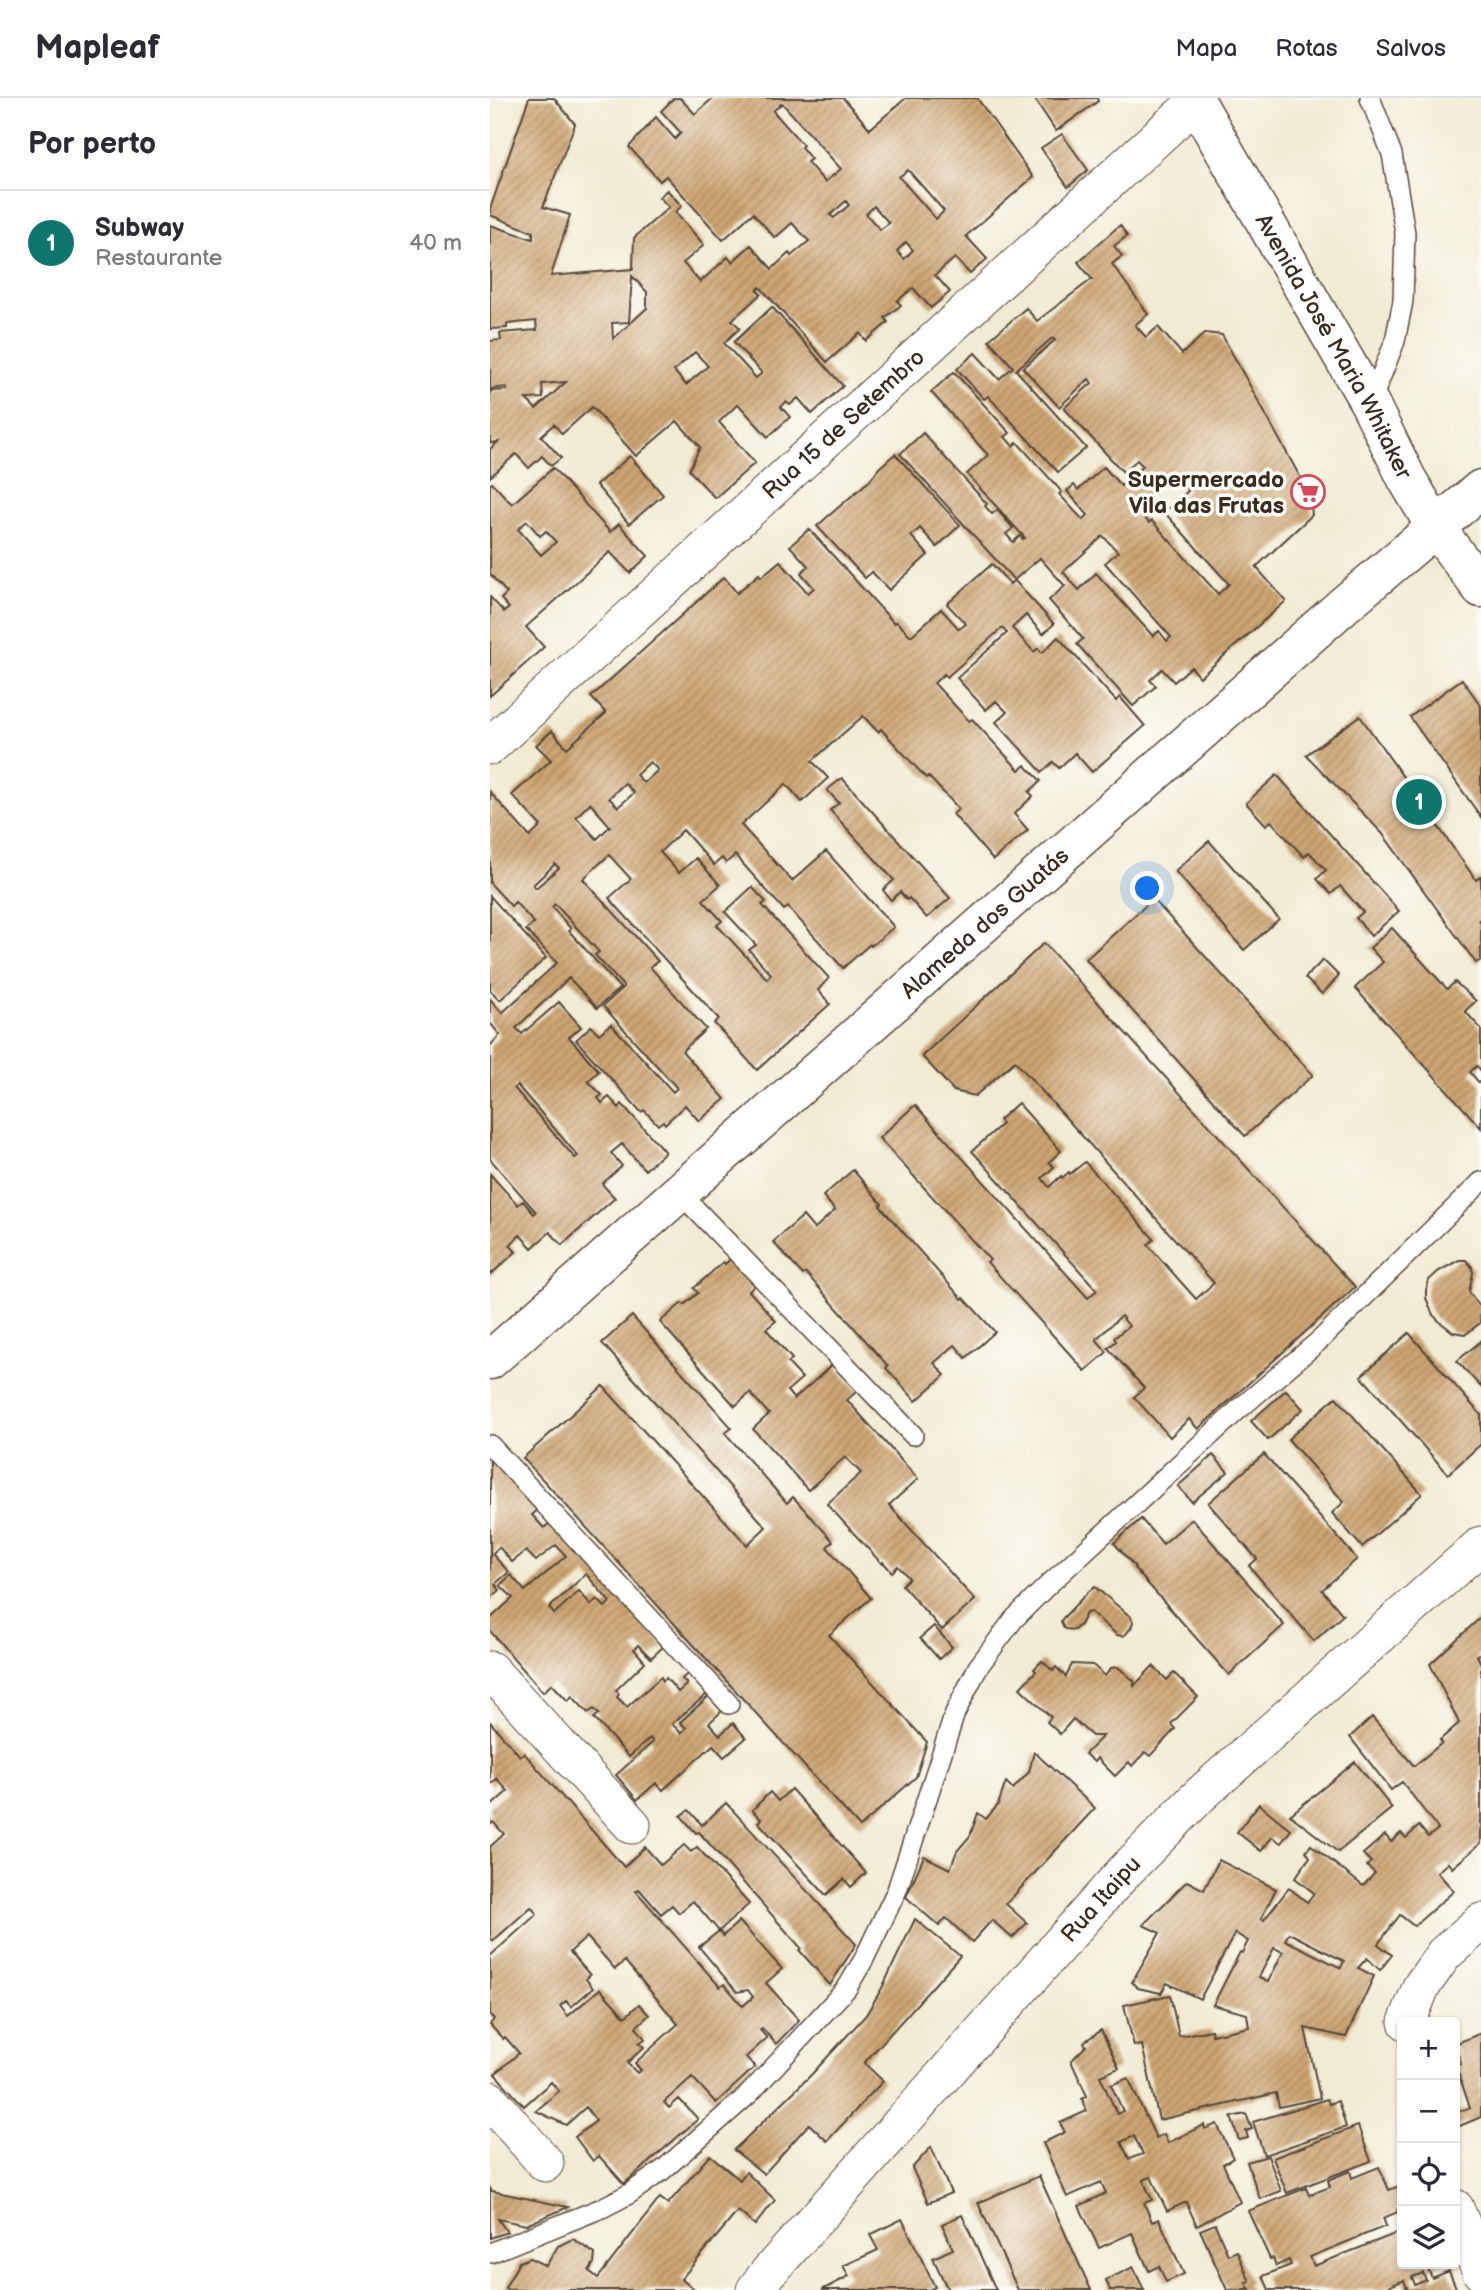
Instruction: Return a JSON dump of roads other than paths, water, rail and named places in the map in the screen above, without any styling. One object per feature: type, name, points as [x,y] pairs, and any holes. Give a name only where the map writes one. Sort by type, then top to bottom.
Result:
[{"type":"street","name":"Avenida José Maria Whitaker","points":[[1197,99],[1370,404],[1407,479],[1436,528],[1481,588]]},
{"type":"street","name":"Rua 15 de Setembro","points":[[490,746],[1197,99]]},
{"type":"street","name":"Alameda dos Guatás","points":[[490,1360],[1344,605],[1481,489]]},
{"type":"street","name":"Rua Itaipu","points":[[766,2284],[1124,1872],[1200,1795],[1481,1545]]},
{"type":"street","points":[[490,1670],[632,1825]]},
{"type":"street","points":[[1410,2017],[1421,1987],[1444,1954],[1481,1922]]},
{"type":"street","points":[[490,2101],[545,2163]]},
{"type":"street","points":[[1460,2220],[1481,2272]]},
{"type":"lane","points":[[1370,98],[1392,154],[1405,233],[1403,301],[1395,341],[1370,404]]},
{"type":"lane","points":[[490,2253],[602,2208],[629,2194],[663,2170],[749,2094],[847,1988],[864,1959],[897,1890],[955,1713],[978,1667],[1014,1619],[1046,1586],[1238,1410],[1320,1340],[1481,1182]]},
{"type":"lane","points":[[679,1192],[913,1435]]},
{"type":"lane","points":[[490,1445],[729,1704]]},
{"type":"place","name":"Supermercado Vila das Frutas","points":[[1308,492]]},
{"type":"place","name":"Subway","points":[[1419,802]]}]
